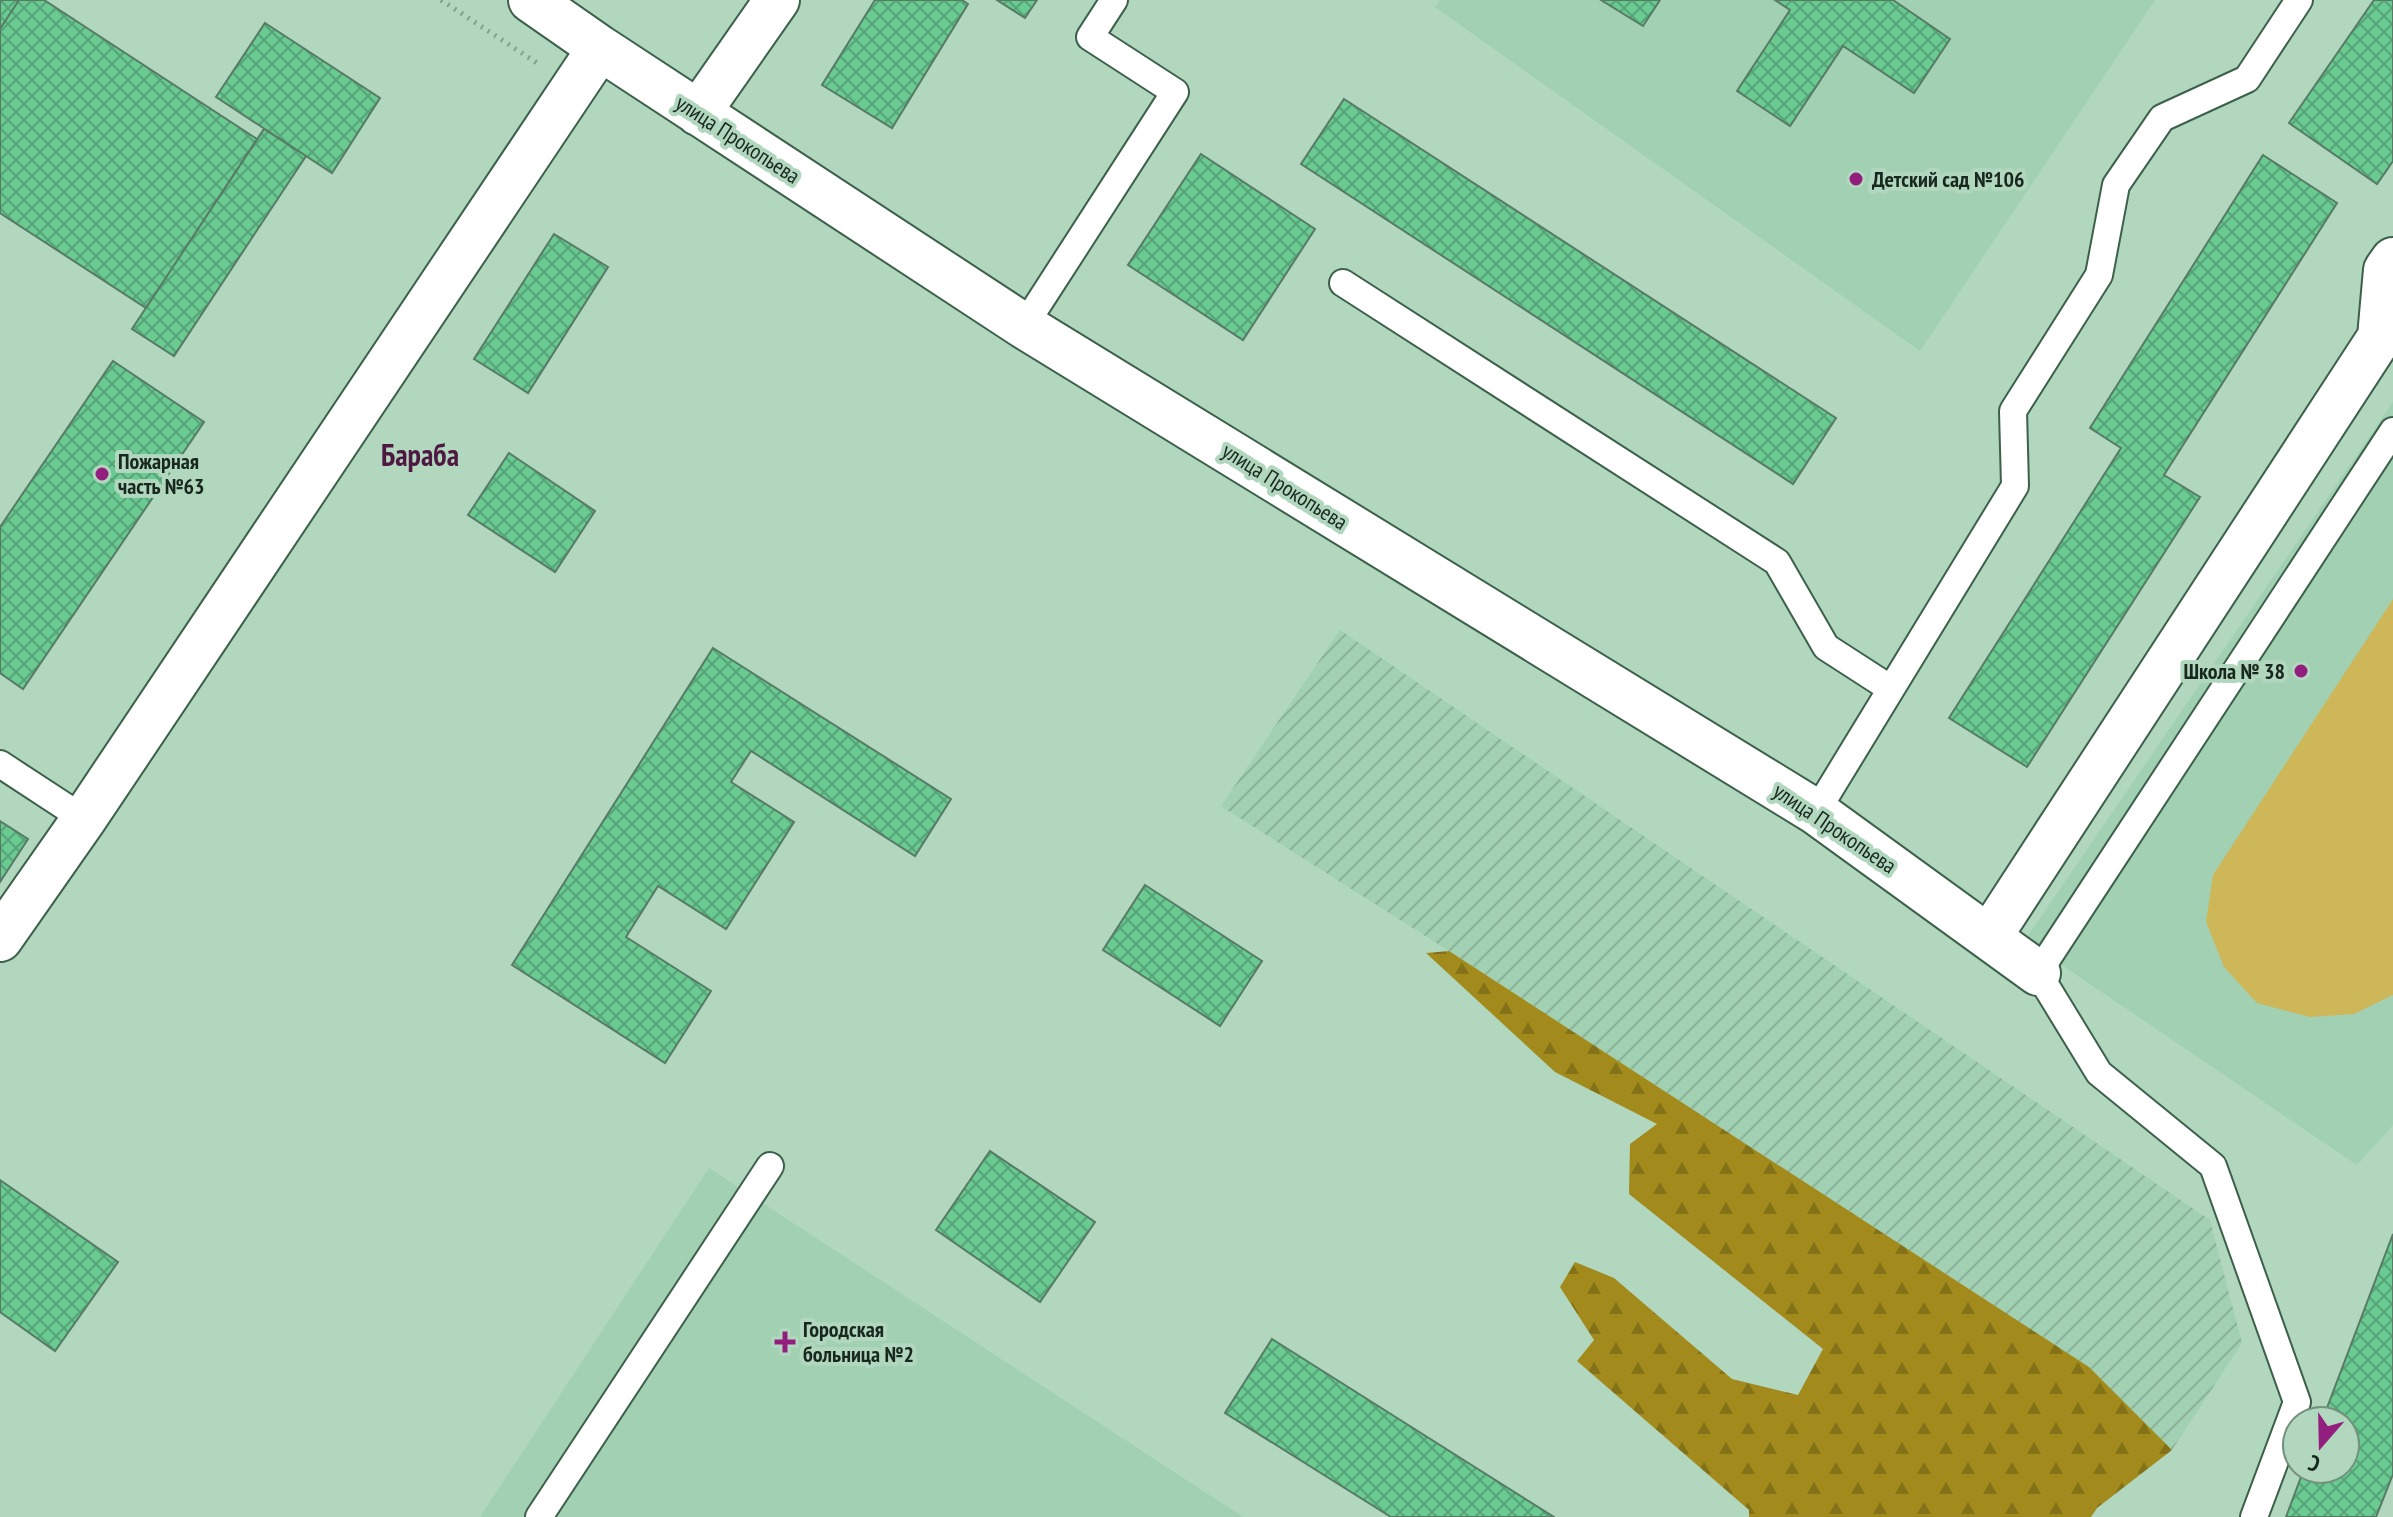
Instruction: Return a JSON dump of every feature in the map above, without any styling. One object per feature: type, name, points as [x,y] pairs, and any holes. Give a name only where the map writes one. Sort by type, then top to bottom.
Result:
[{"type":"street","name":"улица Прокопьева","points":[[531,0],[1024,326],[1816,812],[2038,973]]},
{"type":"street","points":[[698,113],[777,0]]},
{"type":"street","points":[[0,939],[84,819],[600,48]]},
{"type":"street","points":[[1989,937],[2380,337],[2386,270],[2393,260]]},
{"type":"lane","points":[[1024,326],[1175,92],[1090,37],[1114,0]]},
{"type":"lane","points":[[1816,812],[2015,486],[2013,411],[2099,275],[2116,185],[2162,118],[2247,79],[2299,0]]},
{"type":"lane","points":[[1343,283],[1777,562],[1826,647],[1891,689]]},
{"type":"lane","points":[[2254,1517],[2297,1402],[2213,1166],[2099,1073],[2038,973],[2393,431]]},
{"type":"lane","points":[[0,764],[84,819]]},
{"type":"lane","points":[[539,1517],[770,1166]]},
{"type":"path","points":[[441,0],[537,63]]},
{"type":"shaded area","name":"Детский сад №106","points":[[1440,0],[2155,0],[1920,351],[1435,7]]},
{"type":"shaded area","name":"Школа № 38","points":[[2393,402],[2393,1125],[2357,1165],[2025,940]]},
{"type":"shaded area","points":[[2393,599],[2393,995],[2354,1014],[2310,1017],[2257,1003],[2224,967],[2206,922],[2213,875]]},
{"type":"shaded area","points":[[1340,630],[2210,1220],[2242,1343],[2172,1450],[2089,1367],[1221,806]]},
{"type":"shaded area","name":"Городская больница №2","points":[[709,1168],[1243,1517],[480,1517]]},
{"type":"green space","points":[[1449,951],[2089,1367],[2172,1450],[2097,1508],[2091,1517],[1749,1517],[1749,1510],[1577,1361],[1594,1340],[1560,1287],[1575,1262],[1614,1278],[1732,1379],[1798,1395],[1823,1349],[1629,1194],[1630,1144],[1657,1124],[1555,1072],[1426,953]]},
{"type":"building","points":[[0,0],[19,0],[0,29]]},
{"type":"building","points":[[19,0],[44,0],[257,139],[146,308],[0,213],[0,29]]},
{"type":"building","points":[[875,0],[962,0],[968,4],[892,128],[822,85]]},
{"type":"building","points":[[997,0],[1037,0],[1025,18]]},
{"type":"building","points":[[1601,0],[1660,0],[1643,26]]},
{"type":"building","points":[[1775,0],[1893,0],[1950,39],[1914,93],[1843,46],[1790,126],[1737,91],[1790,10]]},
{"type":"building","points":[[2374,0],[2393,0],[2393,161],[2377,184],[2289,123]]},
{"type":"building","points":[[265,23],[380,98],[332,173],[216,97]]},
{"type":"building","points":[[1344,99],[1836,418],[1793,484],[1301,164]]},
{"type":"building","points":[[264,129],[306,156],[174,356],[132,329]]},
{"type":"building","points":[[1201,154],[1315,229],[1243,340],[1128,265]]},
{"type":"building","points":[[2263,155],[2337,203],[2164,475],[2200,497],[2027,767],[1949,718],[2121,448],[2090,428]]},
{"type":"building","points":[[554,234],[608,267],[528,393],[474,359]]},
{"type":"building","name":"Пожарная часть №63","points":[[113,361],[204,422],[23,689],[0,673],[0,527]]},
{"type":"building","points":[[509,453],[595,511],[555,572],[468,515]]},
{"type":"building","points":[[713,648],[951,799],[915,856],[751,751],[731,782],[794,822],[726,929],[658,886],[626,937],[711,991],[665,1063],[512,965]]},
{"type":"building","points":[[0,821],[28,839],[0,882]]},
{"type":"building","points":[[1145,885],[1262,961],[1220,1026],[1103,950]]},
{"type":"building","points":[[990,1151],[1095,1222],[1040,1302],[936,1230]]},
{"type":"building","points":[[0,1180],[118,1262],[55,1351],[0,1312]]},
{"type":"building","points":[[2393,1234],[2393,1474],[2376,1517],[2286,1517],[2298,1485],[2361,1485],[2361,1405],[2328,1405]]},
{"type":"building","points":[[1272,1339],[1554,1517],[1391,1517],[1225,1413]]},
{"type":"place","name":"Детский сад №106","points":[[1856,179]]},
{"type":"place","name":"Пожарная часть №63","points":[[102,474]]},
{"type":"place","name":"Школа № 38","points":[[2301,671]]},
{"type":"place","name":"Городская больница №2","points":[[785,1342]]},
{"type":"district","name":"Бараба","points":[[420,454]]}]
